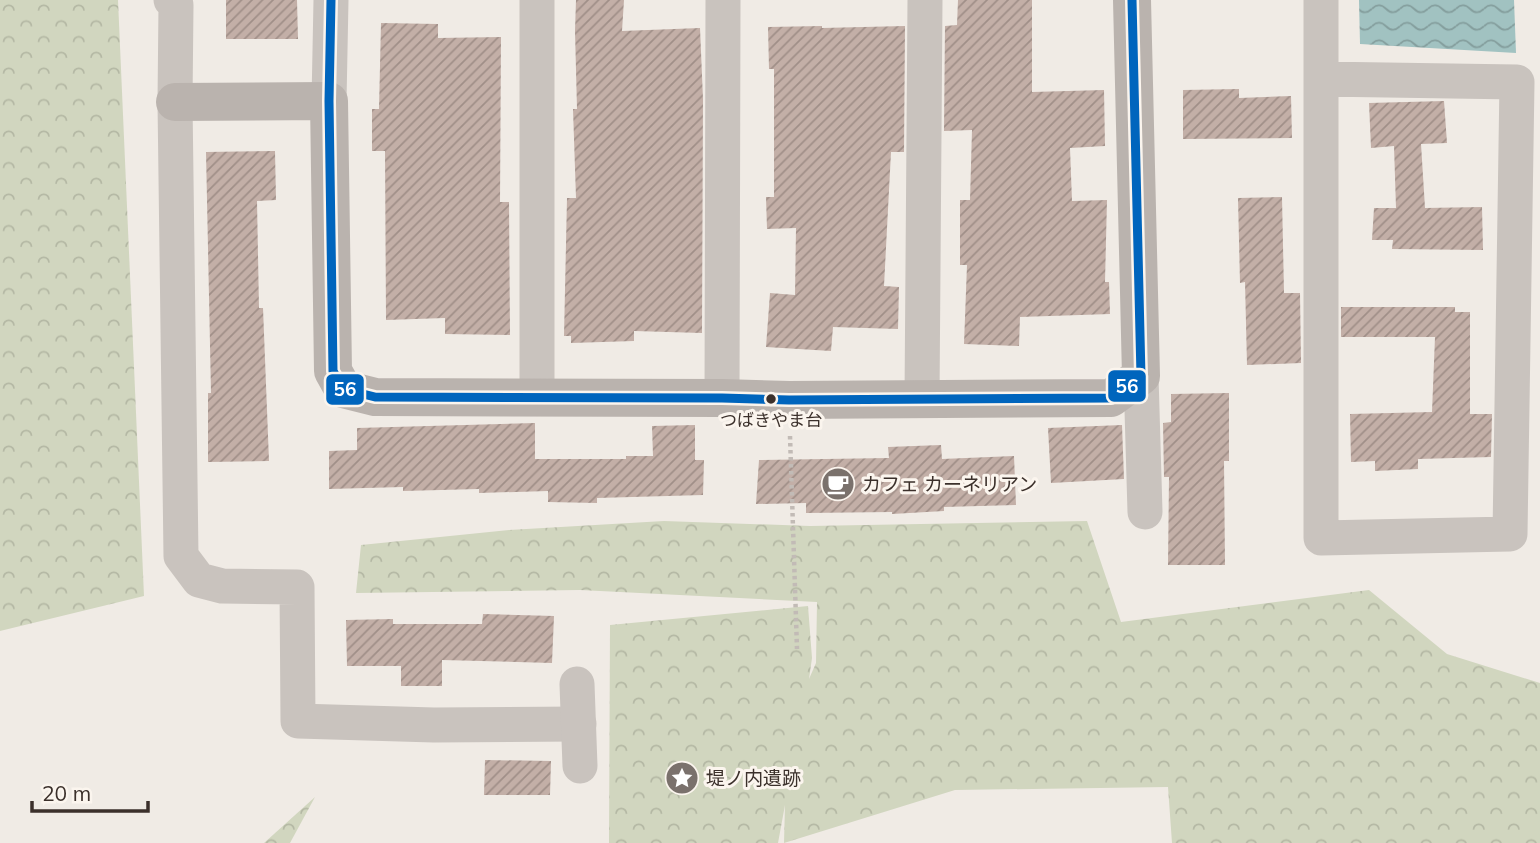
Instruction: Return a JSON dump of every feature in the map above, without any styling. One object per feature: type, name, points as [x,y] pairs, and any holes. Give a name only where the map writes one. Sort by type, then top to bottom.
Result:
[{"type":"street","points":[[170,0],[176,5],[181,555],[199,580],[222,586],[296,587],[298,721],[434,725],[579,724]]},
{"type":"street","points":[[331,0],[329,102],[333,371],[343,389],[375,397],[789,400],[1111,398],[1141,376]]},
{"type":"street","points":[[537,0],[537,397]]},
{"type":"street","points":[[722,398],[723,0]]},
{"type":"street","points":[[922,399],[925,0]]},
{"type":"street","points":[[1132,0],[1145,512]]},
{"type":"street","points":[[1321,0],[1321,79],[1321,538],[1510,534],[1517,82],[1321,79]]},
{"type":"street","points":[[175,102],[329,102]]},
{"type":"street","points":[[577,684],[580,766]]},
{"type":"path","points":[[789,400],[797,649]]},
{"type":"green space","points":[[0,0],[118,0],[144,596],[0,631]]},
{"type":"green space","points":[[664,521],[810,526],[1087,521],[1121,622],[1369,590],[1447,654],[1540,683],[1540,843],[1172,843],[1168,787],[955,790],[784,843],[785,805],[778,843],[609,843],[610,625],[808,606],[812,658],[809,679],[816,663],[817,602],[580,590],[356,593],[361,545],[509,530]]},
{"type":"green space","points":[[315,797],[290,843],[264,843]]},
{"type":"water","points":[[1359,0],[1514,0],[1516,53],[1360,44]]},
{"type":"building","points":[[226,0],[297,0],[298,39],[226,39]]},
{"type":"building","points":[[576,0],[624,0],[622,31],[700,28],[703,99],[702,333],[634,331],[634,341],[571,343],[571,336],[564,336],[567,198],[576,198],[573,109],[577,109]]},
{"type":"building","points":[[958,0],[1032,0],[1032,92],[1104,90],[1105,146],[1070,148],[1072,201],[1107,200],[1105,282],[1109,282],[1110,314],[1020,317],[1019,346],[964,344],[967,265],[960,265],[960,200],[970,200],[972,130],[944,131],[945,26],[957,25]]},
{"type":"building","points":[[381,23],[438,24],[438,38],[501,37],[500,202],[509,202],[510,335],[445,334],[445,318],[386,320],[385,151],[372,151],[372,109],[379,109]]},
{"type":"building","points":[[905,26],[904,152],[891,152],[884,286],[899,287],[898,329],[833,327],[831,351],[766,347],[770,293],[795,295],[796,228],[767,229],[766,197],[774,197],[774,69],[769,69],[768,27]]},
{"type":"building","points":[[1239,89],[1239,98],[1291,96],[1292,138],[1183,139],[1183,90]]},
{"type":"building","points":[[1444,101],[1447,143],[1421,144],[1425,208],[1482,207],[1483,250],[1392,249],[1393,240],[1372,240],[1374,208],[1396,208],[1394,146],[1371,148],[1369,103]]},
{"type":"building","points":[[275,151],[276,200],[257,201],[259,308],[263,308],[269,461],[208,462],[208,393],[211,393],[206,152]]},
{"type":"building","points":[[1282,197],[1284,293],[1300,293],[1301,363],[1247,365],[1245,282],[1240,283],[1238,198]]},
{"type":"building","points":[[1341,307],[1455,307],[1455,312],[1470,312],[1470,414],[1492,414],[1491,457],[1418,459],[1418,469],[1375,471],[1375,461],[1351,462],[1350,414],[1432,412],[1435,337],[1341,337]]},
{"type":"building","points":[[1229,393],[1229,461],[1224,461],[1225,565],[1168,565],[1169,477],[1164,477],[1163,423],[1171,422],[1171,394]]},
{"type":"building","points":[[535,423],[535,459],[626,459],[626,456],[653,456],[652,426],[695,425],[695,460],[704,460],[703,495],[597,498],[597,503],[548,502],[548,491],[403,491],[403,487],[329,489],[329,451],[357,450],[357,428]]},
{"type":"building","points":[[1122,425],[1124,479],[1051,483],[1048,428]]},
{"type":"building","points":[[941,445],[942,459],[1014,456],[1016,505],[944,507],[944,511],[892,514],[806,513],[806,503],[756,504],[759,460],[889,458],[888,447]]},
{"type":"building","points":[[483,614],[554,616],[552,663],[442,660],[442,686],[401,686],[401,666],[347,666],[346,620],[393,619],[393,624],[482,624]]},
{"type":"building","points":[[485,760],[551,761],[550,795],[484,795]]},
{"type":"transit line","name":"56","points":[[331,0],[329,101],[333,371],[343,389],[375,397],[789,400],[1111,398],[1141,376],[1132,0]]},
{"type":"place","name":"つばきやま台","points":[[771,399]]},
{"type":"place","name":"カフェ カーネリアン","points":[[838,484]]},
{"type":"place","name":"堤ノ内遺跡","points":[[682,778]]}]
